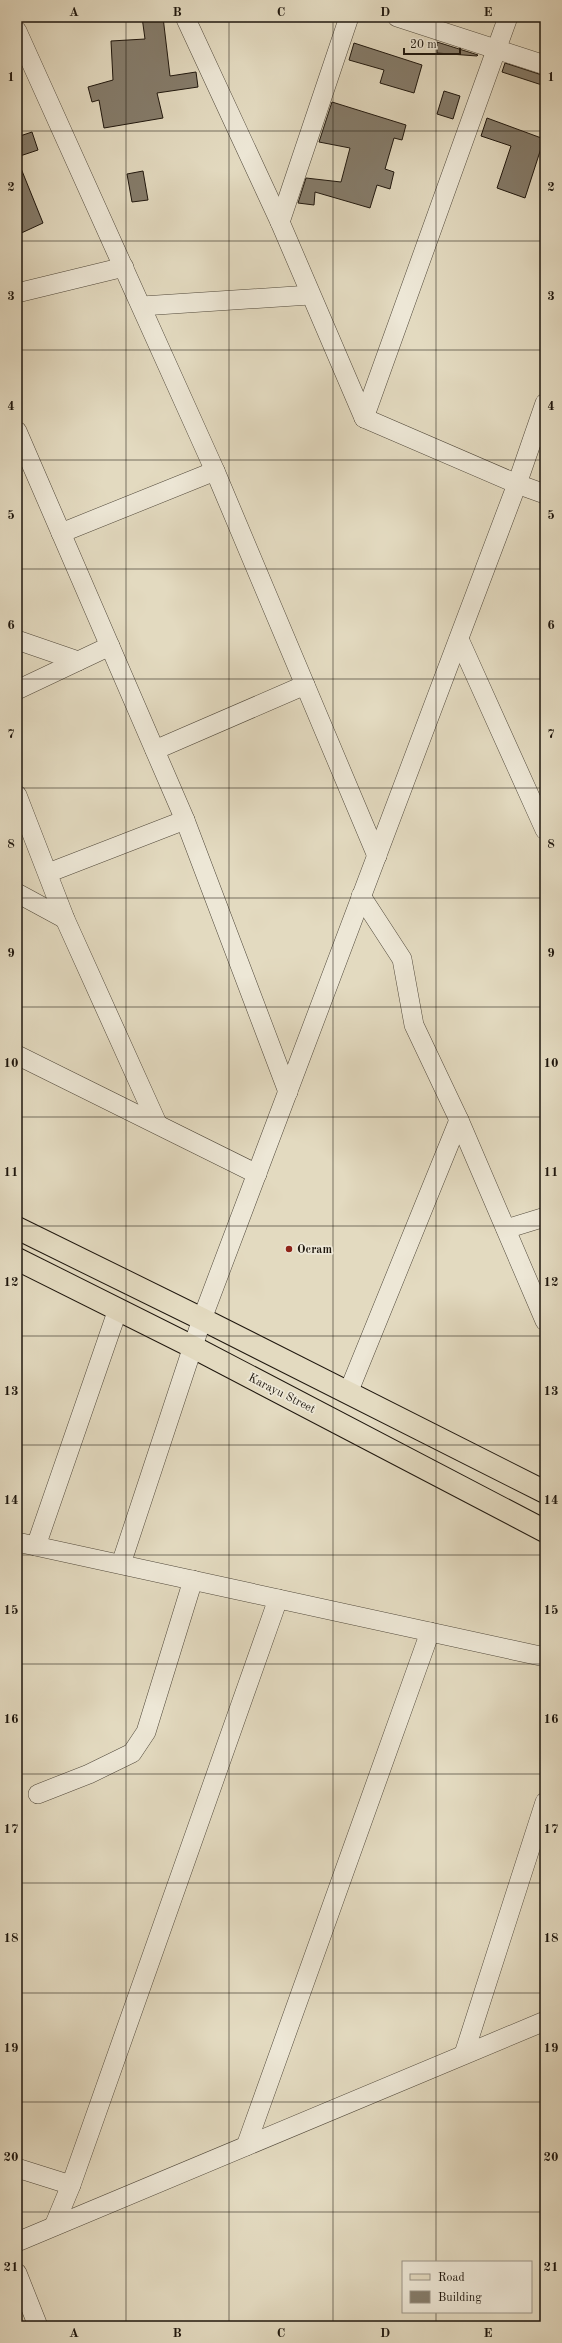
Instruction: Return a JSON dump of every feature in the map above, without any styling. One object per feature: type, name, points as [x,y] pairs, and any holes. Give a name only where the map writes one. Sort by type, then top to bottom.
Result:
[{"type":"main road","points":[[17,1228],[202,1319],[545,1492]]},
{"type":"main road","name":"Karayu Street","points":[[17,1259],[193,1346],[545,1531]]},
{"type":"street","points":[[185,17],[280,222],[364,418],[517,484],[545,494]]},
{"type":"street","points":[[280,222],[349,17]]},
{"type":"street","points":[[397,17],[545,65]]},
{"type":"street","points":[[364,418],[508,17]]},
{"type":"street","points":[[17,31],[215,470],[377,856]]},
{"type":"street","points":[[17,293],[124,267]]},
{"type":"street","points":[[142,306],[310,295]]},
{"type":"street","points":[[121,1564],[202,1319],[517,484],[545,403]]},
{"type":"street","points":[[17,431],[185,820],[288,1092]]},
{"type":"street","points":[[17,470],[37,477]]},
{"type":"street","points":[[61,533],[215,470]]},
{"type":"street","points":[[458,639],[545,830]]},
{"type":"street","points":[[17,640],[78,661]]},
{"type":"street","points":[[17,690],[110,646]]},
{"type":"street","points":[[155,750],[305,685]]},
{"type":"street","points":[[17,795],[65,919],[157,1124]]},
{"type":"street","points":[[48,873],[185,820]]},
{"type":"street","points":[[17,893],[65,919]]},
{"type":"street","points":[[362,896],[402,959],[414,1025],[460,1120],[545,1321]]},
{"type":"street","points":[[17,1056],[257,1174]]},
{"type":"street","points":[[348,1393],[460,1120]]},
{"type":"street","points":[[506,1229],[545,1217]]},
{"type":"street","points":[[36,1546],[118,1309]]},
{"type":"street","points":[[17,1542],[545,1657]]},
{"type":"street","points":[[38,1794],[89,1774],[132,1753],[146,1732],[193,1580]]},
{"type":"street","points":[[54,2226],[71,2185],[278,1599]]},
{"type":"street","points":[[246,2146],[430,1632]]},
{"type":"street","points":[[464,2054],[545,1802]]},
{"type":"street","points":[[17,2242],[545,2021]]},
{"type":"street","points":[[17,2168],[71,2185]]},
{"type":"street","points":[[17,2273],[38,2326]]},
{"type":"building","points":[[142,17],[163,17],[170,76],[196,72],[198,87],[157,93],[163,118],[104,128],[99,100],[92,102],[88,87],[113,80],[111,41],[145,39]]},
{"type":"building","points":[[437,42],[478,55],[437,53]]},
{"type":"building","points":[[354,43],[422,65],[414,93],[380,83],[384,70],[349,60]]},
{"type":"building","points":[[505,63],[545,76],[545,86],[502,72]]},
{"type":"building","points":[[444,91],[460,96],[453,119],[437,114]]},
{"type":"building","points":[[332,102],[406,125],[402,140],[394,138],[385,169],[394,172],[390,189],[377,185],[370,208],[315,192],[314,205],[298,203],[306,178],[341,182],[350,148],[319,142]]},
{"type":"building","points":[[487,118],[544,139],[525,198],[497,188],[511,146],[481,136]]},
{"type":"building","points":[[32,132],[38,150],[17,157],[17,137]]},
{"type":"building","points":[[18,161],[43,223],[17,235],[17,162]]},
{"type":"building","points":[[143,171],[148,200],[132,202],[127,174]]},
{"type":"place","name":"Ocram","points":[[289,1249]]}]
